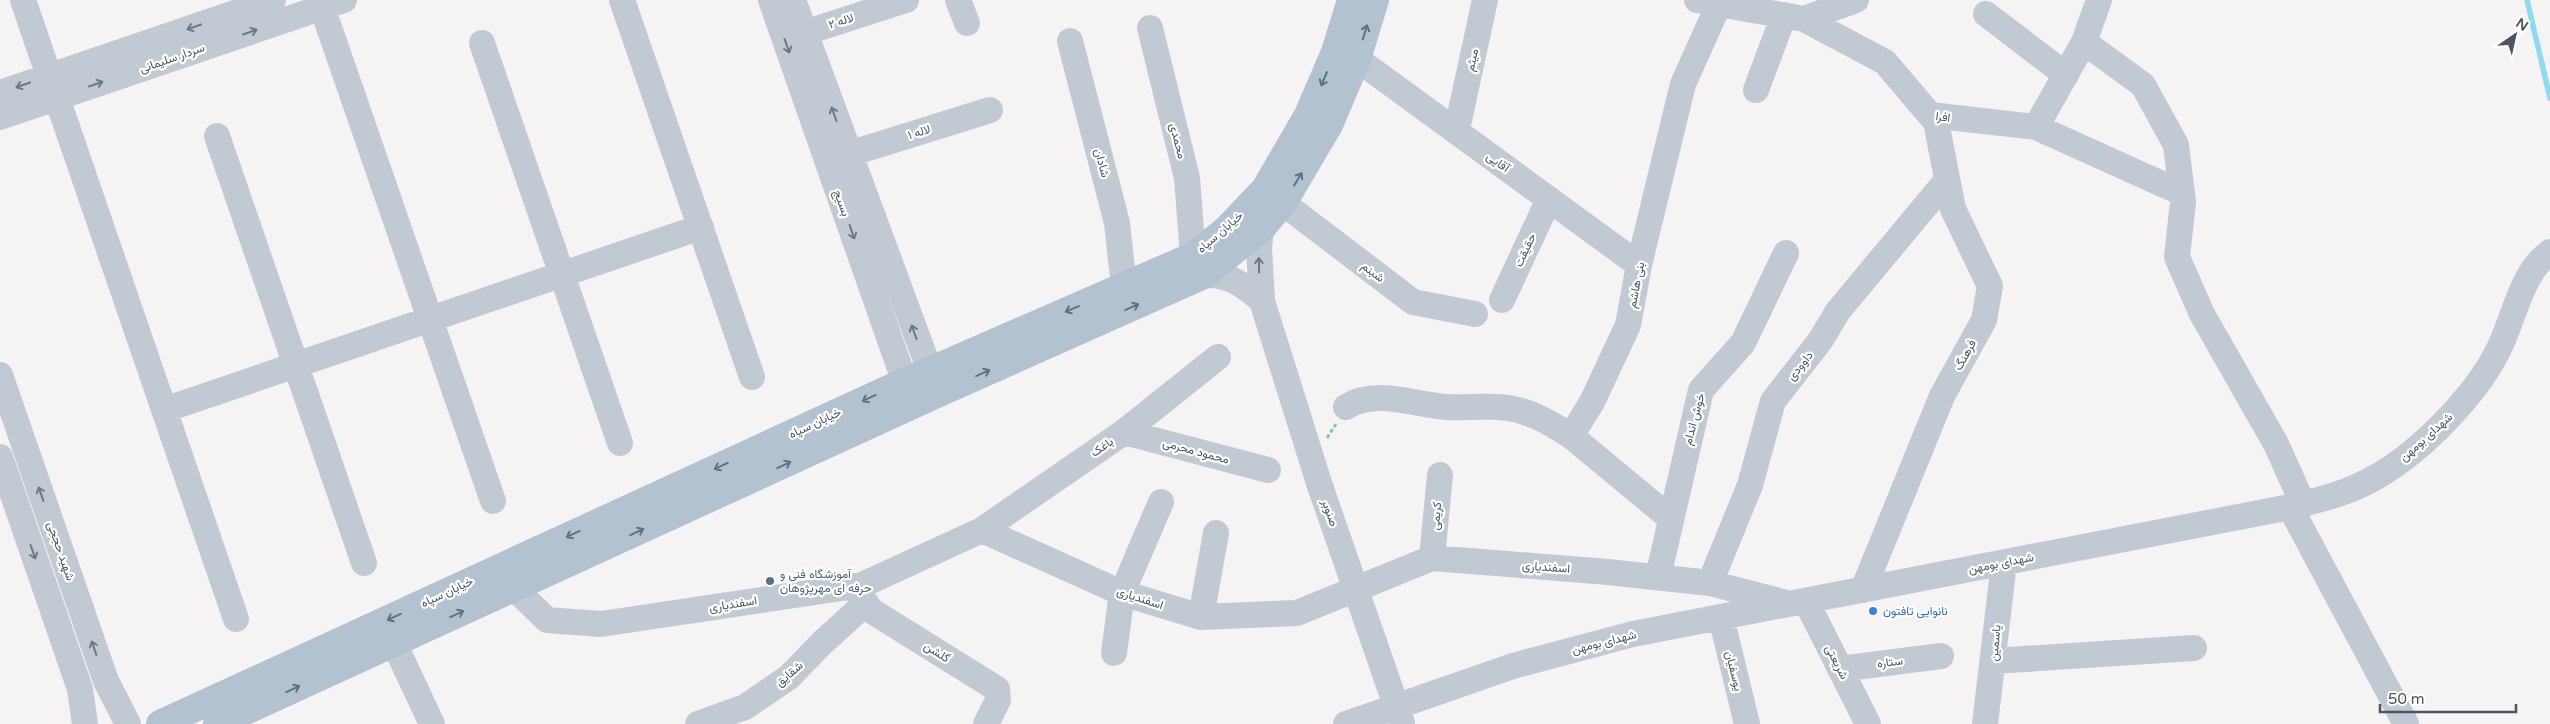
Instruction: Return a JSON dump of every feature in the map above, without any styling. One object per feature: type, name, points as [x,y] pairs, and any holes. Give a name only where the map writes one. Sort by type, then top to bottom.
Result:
[{"type":"main road","name":"خیابان سپاه","points":[[217,724],[257,714],[394,643],[514,588],[1124,287],[1198,265],[1227,229],[1265,189],[1308,115],[1335,52],[1351,0]]},
{"type":"main road","name":"خیابان سپاه","points":[[934,382],[1198,265],[1261,229],[1283,203],[1329,125],[1357,59],[1375,0]]},
{"type":"main road","name":"خیابان سپاه","points":[[160,724],[909,394]]},
{"type":"street","points":[[23,0],[236,619]]},
{"type":"street","name":"سردار سلیمانی","points":[[0,117],[53,87],[273,0]]},
{"type":"street","points":[[622,0],[752,377]]},
{"type":"street","name":"بسیج","points":[[771,0],[909,394]]},
{"type":"street","name":"بسیج","points":[[792,0],[934,382]]},
{"type":"street","name":"لاله ۲","points":[[804,33],[906,0]]},
{"type":"street","name":"میثم","points":[[1459,120],[1485,0]]},
{"type":"street","points":[[1756,90],[1810,11],[1856,0]]},
{"type":"street","points":[[2036,127],[2084,42],[2099,0]]},
{"type":"street","name":"افرا","points":[[1708,2],[1810,11],[1885,62],[1930,115],[2036,127],[2182,192]]},
{"type":"street","name":"بنی هاشم","points":[[1571,436],[1592,402],[1628,325],[1639,265],[1683,84],[1708,2]]},
{"type":"street","points":[[333,4],[430,319],[492,501]]},
{"type":"street","name":"سردار سلیمانی","points":[[0,93],[53,87],[333,4]]},
{"type":"street","points":[[1986,14],[2066,75]]},
{"type":"street","name":"محمدی","points":[[1150,28],[1187,178],[1198,265]]},
{"type":"street","name":"شادان","points":[[1070,41],[1117,223],[1124,287]]},
{"type":"street","points":[[2084,42],[2143,85],[2176,145],[2183,202],[2177,257],[2202,314],[2276,444],[2296,506],[2406,724]]},
{"type":"street","points":[[482,43],[620,443]]},
{"type":"street","name":"آقایی","points":[[1357,59],[1639,265]]},
{"type":"street","name":"لاله ۱","points":[[849,154],[990,110]]},
{"type":"street","name":"فرهنگ","points":[[1863,590],[1942,396],[1984,320],[1990,286],[1953,209],[1936,122],[1930,115]]},
{"type":"street","points":[[217,136],[364,563]]},
{"type":"street","name":"داوودی","points":[[1710,583],[1750,485],[1773,401],[1820,340],[1838,311],[1947,180]]},
{"type":"street","name":"حقیقت","points":[[1502,300],[1549,199]]},
{"type":"street","name":"شبنم","points":[[1283,203],[1413,302],[1475,314]]},
{"type":"street","points":[[164,410],[701,227]]},
{"type":"street","name":"صنوبر","points":[[1261,229],[1259,248],[1262,302],[1312,462],[1399,716]]},
{"type":"street","name":"شهدای بومهن","points":[[1346,724],[1399,716],[1513,666],[1633,634],[2296,506],[2334,496],[2376,477],[2413,452],[2463,403],[2501,345],[2529,278],[2537,265],[2550,252]]},
{"type":"street","name":"خوش اندام","points":[[1658,577],[1670,518],[1701,390],[1743,343],[1786,253]]},
{"type":"street","points":[[1198,265],[1237,280],[1262,302]]},
{"type":"street","name":"باغک","points":[[982,530],[1124,432],[1218,357]]},
{"type":"street","name":"شهید حججی","points":[[0,375],[106,681],[128,724]]},
{"type":"street","points":[[1346,407],[1358,400],[1378,398],[1446,407],[1509,408],[1545,420],[1571,436],[1670,518]]},
{"type":"street","name":"محمود محرمی","points":[[1124,432],[1268,470]]},
{"type":"street","points":[[0,457],[80,689],[85,724]]},
{"type":"street","name":"کریمی","points":[[1432,558],[1440,475]]},
{"type":"street","points":[[1114,653],[1122,594],[1161,502]]},
{"type":"street","name":"اسفندیاری","points":[[514,588],[548,620],[601,624],[859,595],[862,584],[982,530],[1122,594],[1201,617],[1297,613],[1432,558],[1710,583],[1798,602]]},
{"type":"street","points":[[1201,617],[1216,532]]},
{"type":"street","name":"یاسمین","points":[[1985,724],[2004,563]]},
{"type":"street","name":"شقایق","points":[[698,724],[745,707],[789,677],[822,642],[859,595]]},
{"type":"street","name":"گلشن","points":[[859,595],[872,611],[997,689],[998,700],[986,724]]},
{"type":"street","name":"شریعتی","points":[[1798,602],[1840,669],[1868,724]]},
{"type":"street","name":"یوسفیان","points":[[1721,617],[1747,724]]},
{"type":"street","points":[[394,643],[432,724]]},
{"type":"street","points":[[1994,660],[2194,648]]},
{"type":"street","name":"ستاره","points":[[1840,669],[1941,656]]},
{"type":"street","points":[[80,689],[87,694],[95,694],[102,690],[106,681]]},
{"type":"path","points":[[1312,462],[1346,407]]},
{"type":"waterway","points":[[2527,0],[2550,98]]},
{"type":"place","name":"آموزشگاه فنی و حرفه ای مهرپژوهان","points":[[770,581]]},
{"type":"place","name":"نانوایی تافتون","points":[[1873,611]]}]
